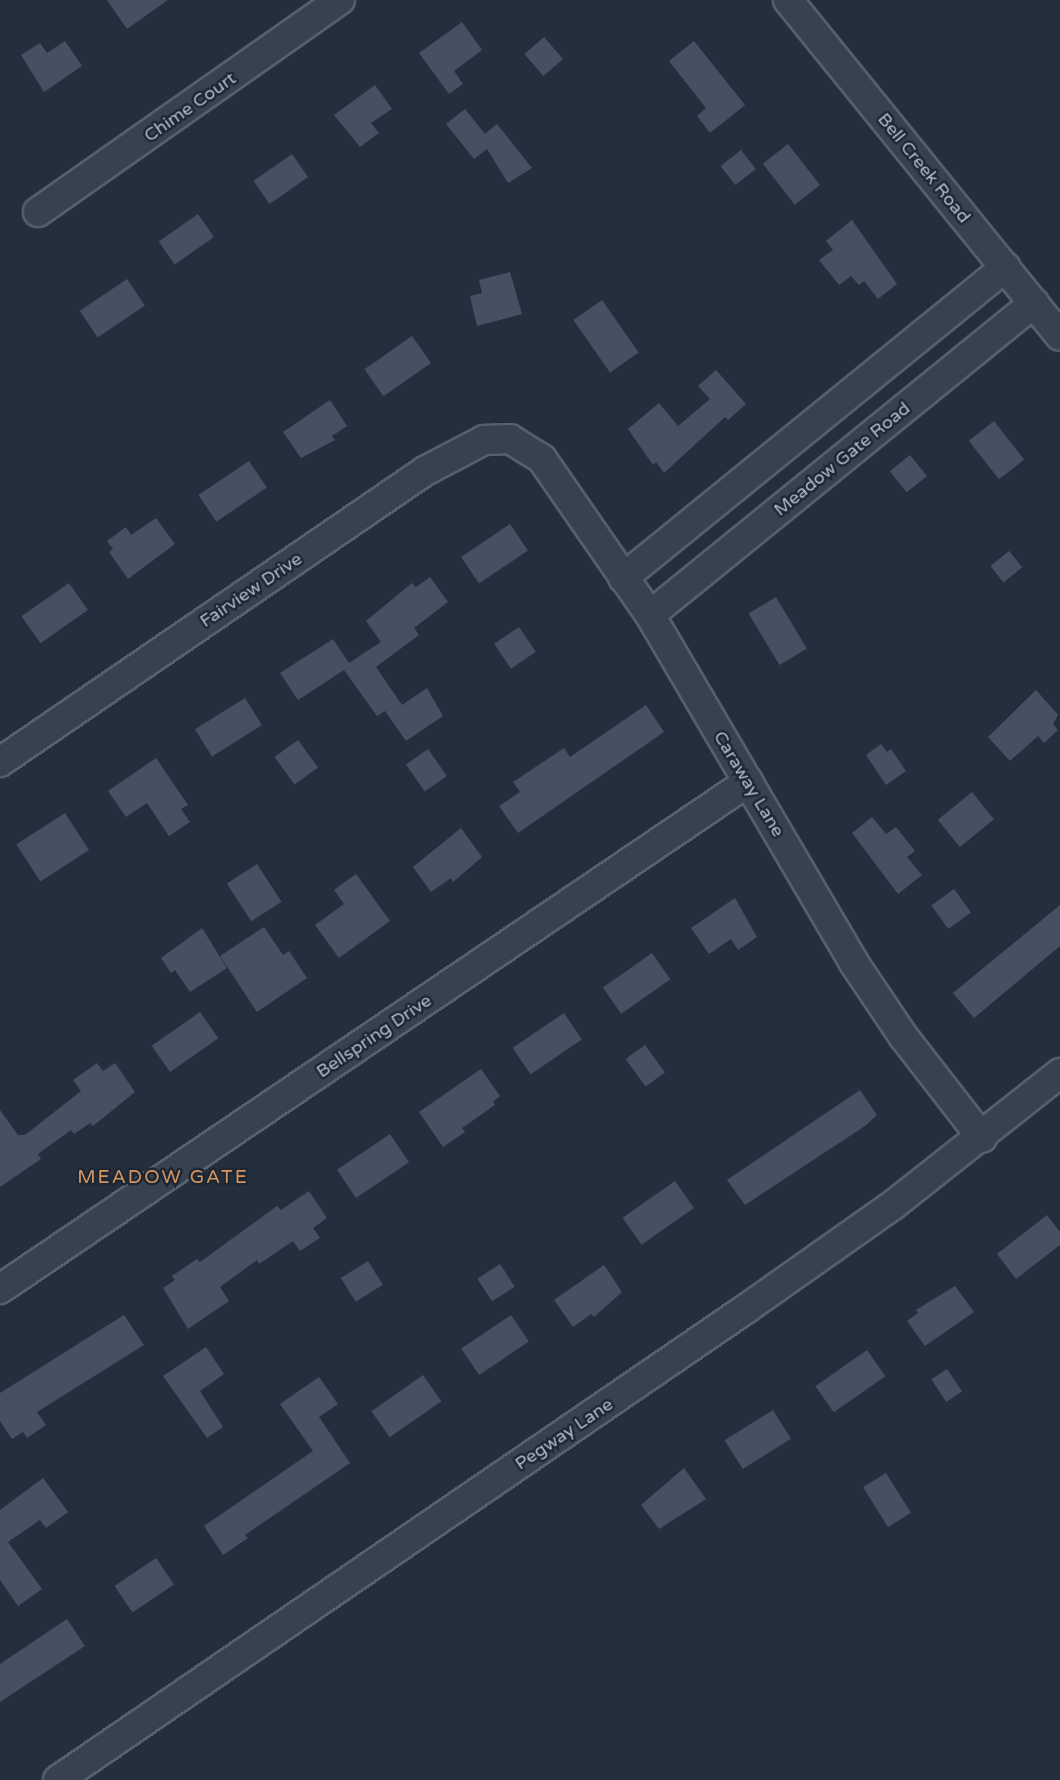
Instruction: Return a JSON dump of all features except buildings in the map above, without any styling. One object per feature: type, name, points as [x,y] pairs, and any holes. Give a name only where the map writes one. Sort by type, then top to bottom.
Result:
[{"type":"street","name":"Chime Court","points":[[38,212],[340,0]]},
{"type":"street","name":"Bell Creek Road","points":[[788,0],[1060,336]]},
{"type":"street","points":[[624,578],[1006,267]]},
{"type":"street","name":"Meadow Gate Road","points":[[650,615],[1034,303]]},
{"type":"street","name":"Caraway Lane","points":[[510,439],[542,459],[650,615],[861,973],[982,1138]]},
{"type":"street","name":"Fairview Drive","points":[[0,762],[425,471],[484,440],[510,439]]},
{"type":"street","name":"Bellspring Drive","points":[[0,1289],[748,782]]},
{"type":"street","name":"Pegway Lane","points":[[58,1780],[736,1316],[982,1138],[1060,1073]]},
{"type":"district","name":"MEADOW GATE","points":[[163,1178]]}]
